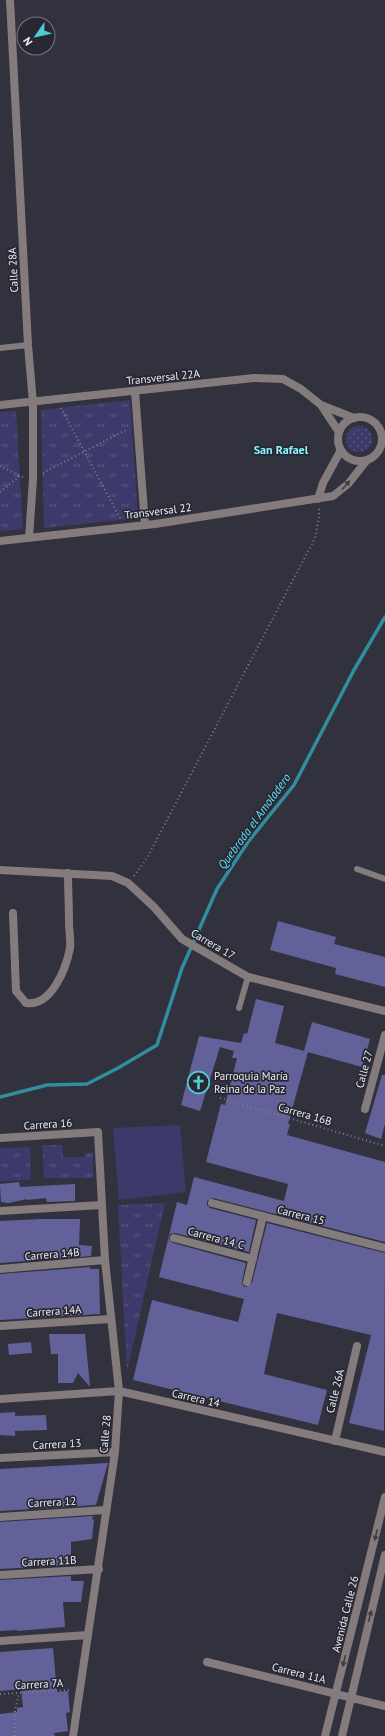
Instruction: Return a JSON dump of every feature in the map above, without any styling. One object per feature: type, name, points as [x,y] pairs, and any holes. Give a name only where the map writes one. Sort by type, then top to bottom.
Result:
[{"type":"street","name":"Calle 28A","points":[[10,0],[28,345],[33,403],[33,479],[29,538]]},
{"type":"street","name":"Transversal 22A","points":[[0,405],[33,403],[254,378],[283,380],[301,389],[321,405]]},
{"type":"street","points":[[135,391],[145,525]]},
{"type":"street","points":[[321,405],[354,418]]},
{"type":"street","points":[[321,405],[339,432]]},
{"type":"street","points":[[354,418],[368,418],[382,427],[382,451],[367,460],[360,462],[352,460],[341,450],[338,445],[339,432],[347,420],[354,418]]},
{"type":"street","points":[[318,499],[323,483],[341,450]]},
{"type":"street","name":"Transversal 22","points":[[0,541],[145,525],[318,499],[337,494],[367,460]]},
{"type":"street","name":"Carrera 17","points":[[0,870],[112,876],[128,883],[154,907],[182,939],[248,977],[385,1011]]},
{"type":"street","points":[[14,912],[16,991],[26,1003],[34,1004],[42,1001],[49,994],[66,961],[70,947],[68,873]]},
{"type":"street","name":"Calle 27","points":[[364,1109],[385,1035]]},
{"type":"street","name":"Carrera 16","points":[[0,1138],[98,1132]]},
{"type":"street","name":"Calle 28","points":[[73,1736],[99,1569],[115,1452],[119,1391],[110,1319],[105,1260],[98,1132]]},
{"type":"street","name":"Carrera 15","points":[[212,1203],[385,1248]]},
{"type":"street","points":[[0,1211],[101,1205]]},
{"type":"street","points":[[247,1282],[264,1216]]},
{"type":"street","name":"Carrera 14 C","points":[[174,1238],[253,1259]]},
{"type":"street","name":"Carrera 14B","points":[[0,1269],[105,1260]]},
{"type":"street","name":"Carrera 14A","points":[[0,1326],[110,1319]]},
{"type":"street","name":"Calle 26A","points":[[334,1441],[357,1346]]},
{"type":"street","name":"Carrera 14","points":[[0,1399],[119,1391],[385,1452]]},
{"type":"street","name":"Carrera 13","points":[[0,1458],[115,1452]]},
{"type":"street","name":"Avenida Calle 26","points":[[325,1736],[385,1497]]},
{"type":"street","name":"Carrera 12","points":[[0,1516],[106,1510]]},
{"type":"street","points":[[342,1736],[385,1555]]},
{"type":"street","name":"Carrera 11B","points":[[0,1575],[99,1569]]},
{"type":"street","points":[[0,1641],[88,1635]]},
{"type":"street","name":"Carrera 11A","points":[[207,1662],[385,1706]]},
{"type":"lane","points":[[0,348],[28,345]]},
{"type":"lane","points":[[357,869],[385,879]]},
{"type":"lane","points":[[240,1008],[248,977]]},
{"type":"path","points":[[56,400],[124,527]]},
{"type":"path","points":[[0,466],[20,476],[33,479],[138,424]]},
{"type":"path","points":[[0,492],[20,476]]},
{"type":"path","points":[[128,883],[147,858],[315,538],[320,517],[318,499]]},
{"type":"path","name":"Carrera 16B","points":[[220,1098],[385,1146]]},
{"type":"path","name":"Carrera 7A","points":[[0,1694],[80,1690]]},
{"type":"path","points":[[15,1736],[15,1710],[19,1693]]},
{"type":"green space","points":[[130,400],[138,518],[44,528],[41,410]]},
{"type":"green space","points":[[16,411],[23,529],[0,531],[0,412]]},
{"type":"green space","points":[[359,426],[368,430],[372,439],[368,448],[359,452],[350,448],[346,439],[350,430]]},
{"type":"green space","points":[[180,1125],[186,1192],[119,1200],[113,1128]]},
{"type":"green space","points":[[42,1145],[62,1145],[63,1157],[85,1157],[86,1153],[93,1153],[93,1178],[44,1178]]},
{"type":"green space","points":[[30,1147],[31,1180],[0,1181],[0,1148]]},
{"type":"green space","points":[[165,1203],[127,1371],[118,1205]]},
{"type":"building","points":[[278,921],[336,937],[334,944],[385,957],[385,987],[335,974],[336,968],[270,950]]},
{"type":"building","points":[[256,999],[284,1006],[275,1043],[308,1052],[288,1124],[290,1124],[287,1135],[385,1162],[385,1242],[213,1198],[207,1201],[207,1205],[210,1208],[256,1220],[249,1252],[175,1233],[170,1234],[169,1240],[173,1243],[246,1263],[242,1281],[243,1286],[246,1287],[252,1283],[267,1223],[385,1253],[384,1431],[349,1423],[371,1335],[277,1313],[264,1374],[327,1390],[318,1425],[133,1380],[152,1300],[238,1322],[244,1299],[159,1277],[177,1202],[187,1205],[194,1177],[284,1201],[288,1184],[206,1162],[221,1104],[225,1105],[237,1058],[232,1058],[234,1051],[220,1047],[200,1111],[181,1105],[199,1036],[241,1043],[244,1033],[247,1034]]},
{"type":"building","points":[[312,1022],[370,1039],[362,1067],[304,1051]]},
{"type":"building","points":[[382,1075],[385,1075],[385,1124],[381,1139],[365,1133]]},
{"type":"building","points":[[19,1182],[20,1187],[75,1184],[75,1201],[47,1202],[46,1198],[27,1199],[9,1203],[1,1202],[0,1184]]},
{"type":"building","points":[[80,1219],[79,1245],[92,1246],[91,1256],[0,1263],[0,1221]]},
{"type":"building","points":[[90,1267],[90,1269],[99,1269],[100,1314],[0,1320],[0,1274]]},
{"type":"building","points":[[49,1334],[85,1334],[90,1387],[78,1373],[73,1383],[58,1383],[58,1354],[51,1354]]},
{"type":"building","points":[[31,1342],[32,1353],[9,1355],[8,1344]]},
{"type":"building","points":[[15,1412],[15,1416],[46,1415],[47,1430],[15,1431],[15,1436],[0,1435],[0,1413]]},
{"type":"building","points":[[108,1463],[96,1505],[0,1511],[0,1469]]},
{"type":"building","points":[[93,1516],[92,1539],[71,1542],[71,1565],[0,1569],[0,1522]]},
{"type":"building","points":[[71,1576],[71,1581],[84,1581],[81,1602],[63,1602],[65,1627],[0,1631],[0,1580]]},
{"type":"building","points":[[53,1648],[57,1692],[68,1691],[70,1712],[66,1713],[68,1731],[54,1733],[55,1736],[0,1736],[0,1714],[17,1712],[17,1708],[23,1707],[21,1689],[0,1691],[0,1652]]},
{"type":"waterway","name":"Quebrada el Amoladero","points":[[0,1097],[47,1085],[87,1084],[157,1045],[182,968],[217,889],[248,842],[294,785],[354,670],[385,617]]},
{"type":"place","name":"Parroquia María Reina de la Paz","points":[[198,1082]]},
{"type":"district","name":"San Rafael","points":[[281,449]]}]
